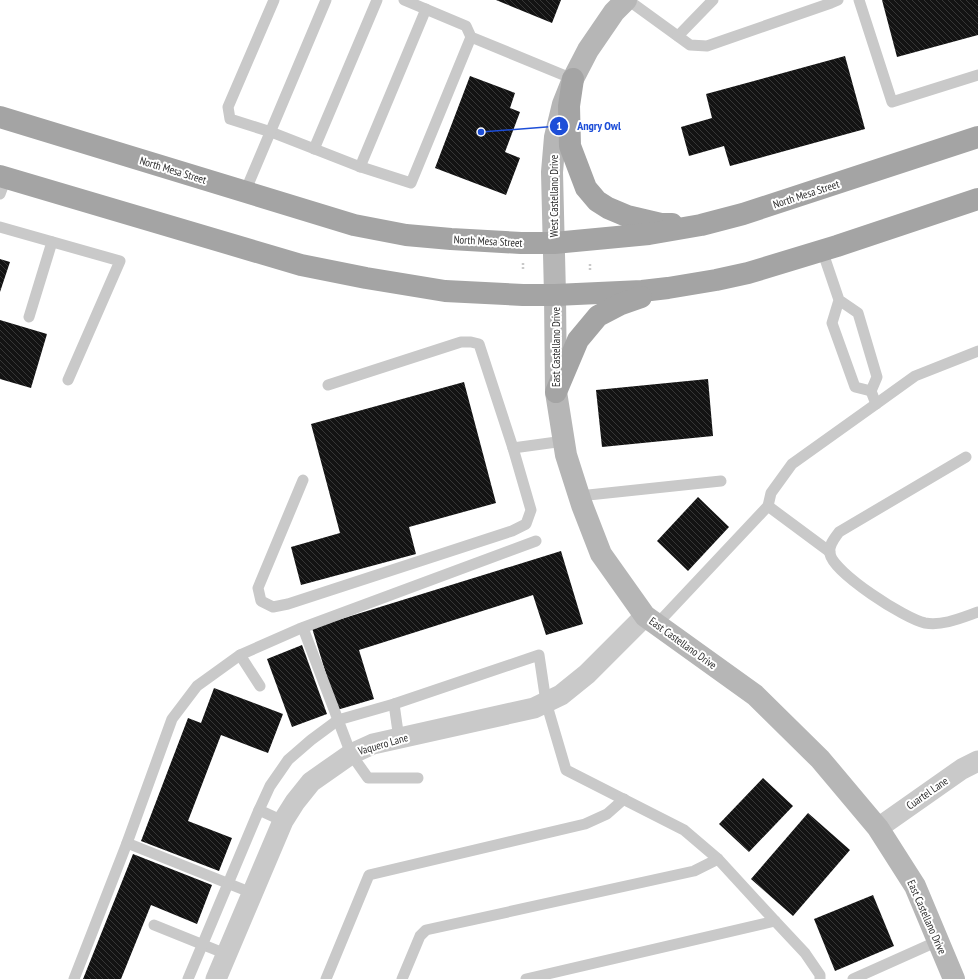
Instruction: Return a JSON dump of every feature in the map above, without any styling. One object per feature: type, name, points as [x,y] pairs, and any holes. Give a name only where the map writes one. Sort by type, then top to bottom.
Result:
[{"type":"main road","points":[[573,79],[569,106],[570,146],[586,188],[598,201],[608,208],[627,216],[661,224],[701,225]]},
{"type":"main road","name":"North Mesa Street","points":[[0,117],[354,225],[406,234],[451,239],[554,243],[649,234],[701,225],[743,214],[978,137]]},
{"type":"main road","points":[[2,183],[315,268],[445,291],[555,295],[642,291],[716,280],[748,273],[978,199]]},
{"type":"main road","points":[[556,392],[578,340],[598,316],[621,304],[668,288]]},
{"type":"street","name":"West Castellano Drive","points":[[554,243],[552,172],[555,137],[563,104],[573,79],[588,50],[614,12],[627,0]]},
{"type":"street","name":"East Castellano Drive","points":[[554,243],[556,392],[566,455],[579,496],[601,554],[651,620],[755,695],[820,759],[878,828],[915,886],[954,979]]},
{"type":"street","name":"Vaquero Lane","points":[[216,979],[283,821],[295,802],[311,782],[351,754],[373,744],[534,708],[561,695],[651,620]]},
{"type":"street","name":"Cuartel Lane","points":[[878,828],[962,769],[978,761]]},
{"type":"lane","points":[[274,0],[228,107],[230,119],[271,132],[360,167],[411,183],[471,37]]},
{"type":"lane","points":[[245,192],[326,0]]},
{"type":"lane","points":[[314,149],[377,0]]},
{"type":"lane","points":[[404,0],[466,26],[471,37],[573,79]]},
{"type":"lane","points":[[627,0],[690,45],[707,46],[838,0]]},
{"type":"lane","points":[[678,36],[713,0]]},
{"type":"lane","points":[[859,0],[892,102],[978,75]]},
{"type":"lane","points":[[360,167],[426,9]]},
{"type":"lane","points":[[0,227],[120,261],[68,380]]},
{"type":"lane","points":[[29,317],[52,242]]},
{"type":"lane","points":[[822,250],[839,300],[832,323],[856,387],[871,391]]},
{"type":"lane","points":[[839,300],[858,313],[877,377],[871,391],[876,404]]},
{"type":"lane","points":[[303,480],[258,588],[261,601],[273,607],[288,604],[512,531],[526,524],[531,510],[513,448],[479,344],[472,342],[460,342],[328,385]]},
{"type":"lane","points":[[651,620],[768,506],[771,493],[792,464],[915,376],[978,351]]},
{"type":"lane","points":[[513,448],[564,441]]},
{"type":"lane","points":[[966,457],[839,532],[832,542],[830,552],[833,561],[847,575],[890,606],[923,622],[939,624],[978,612]]},
{"type":"lane","points":[[579,496],[721,481]]},
{"type":"lane","points":[[768,506],[830,552]]},
{"type":"lane","points":[[74,979],[127,843],[172,719],[197,686],[240,655],[304,628],[536,541]]},
{"type":"lane","points":[[304,628],[351,754],[368,778],[418,778]]},
{"type":"lane","points":[[240,655],[260,686]]},
{"type":"lane","points":[[188,979],[259,810],[270,786],[288,760],[311,740],[338,720],[394,704],[539,655],[546,702],[566,770],[684,830],[718,859],[805,953],[820,975],[820,979]]},
{"type":"lane","points":[[394,704],[399,739]]},
{"type":"lane","points":[[326,979],[369,874],[585,824],[607,814],[624,799]]},
{"type":"lane","points":[[259,810],[283,821]]},
{"type":"lane","points":[[127,843],[252,893]]},
{"type":"lane","points":[[402,979],[420,936],[426,930],[694,871],[718,859]]},
{"type":"lane","points":[[526,979],[775,921]]},
{"type":"lane","points":[[154,925],[226,954]]},
{"type":"lane","points":[[853,979],[938,940]]},
{"type":"path","points":[[590,264],[590,275]]},
{"type":"building","points":[[496,0],[561,0],[552,23]]},
{"type":"building","points":[[882,0],[978,0],[978,35],[897,57]]},
{"type":"building","points":[[845,56],[865,129],[730,166],[724,146],[689,156],[681,127],[712,118],[706,94]]},
{"type":"building","points":[[470,76],[515,93],[510,108],[520,112],[505,152],[520,158],[506,195],[435,168]]},
{"type":"building","points":[[0,259],[10,262],[0,292]]},
{"type":"building","points":[[0,320],[47,334],[31,388],[0,379]]},
{"type":"building","points":[[708,379],[713,436],[602,447],[596,390]]},
{"type":"building","points":[[464,382],[496,503],[409,527],[416,554],[301,585],[291,547],[340,533],[311,424]]},
{"type":"building","points":[[698,497],[729,527],[688,571],[657,541]]},
{"type":"building","points":[[561,551],[583,624],[546,635],[533,595],[359,650],[374,699],[337,710],[312,628]]},
{"type":"building","points":[[302,645],[327,714],[292,727],[267,659]]},
{"type":"building","points":[[214,688],[283,714],[268,753],[221,735],[188,821],[232,838],[219,871],[141,841],[188,718],[201,723]]},
{"type":"building","points":[[763,778],[793,806],[749,852],[719,824]]},
{"type":"building","points":[[808,813],[850,850],[793,916],[751,879]]},
{"type":"building","points":[[133,854],[212,885],[197,924],[151,905],[121,979],[83,979]]},
{"type":"building","points":[[873,895],[894,946],[835,971],[814,919]]},
{"type":"place","name":"Angry Owl","points":[[481,132]]}]
